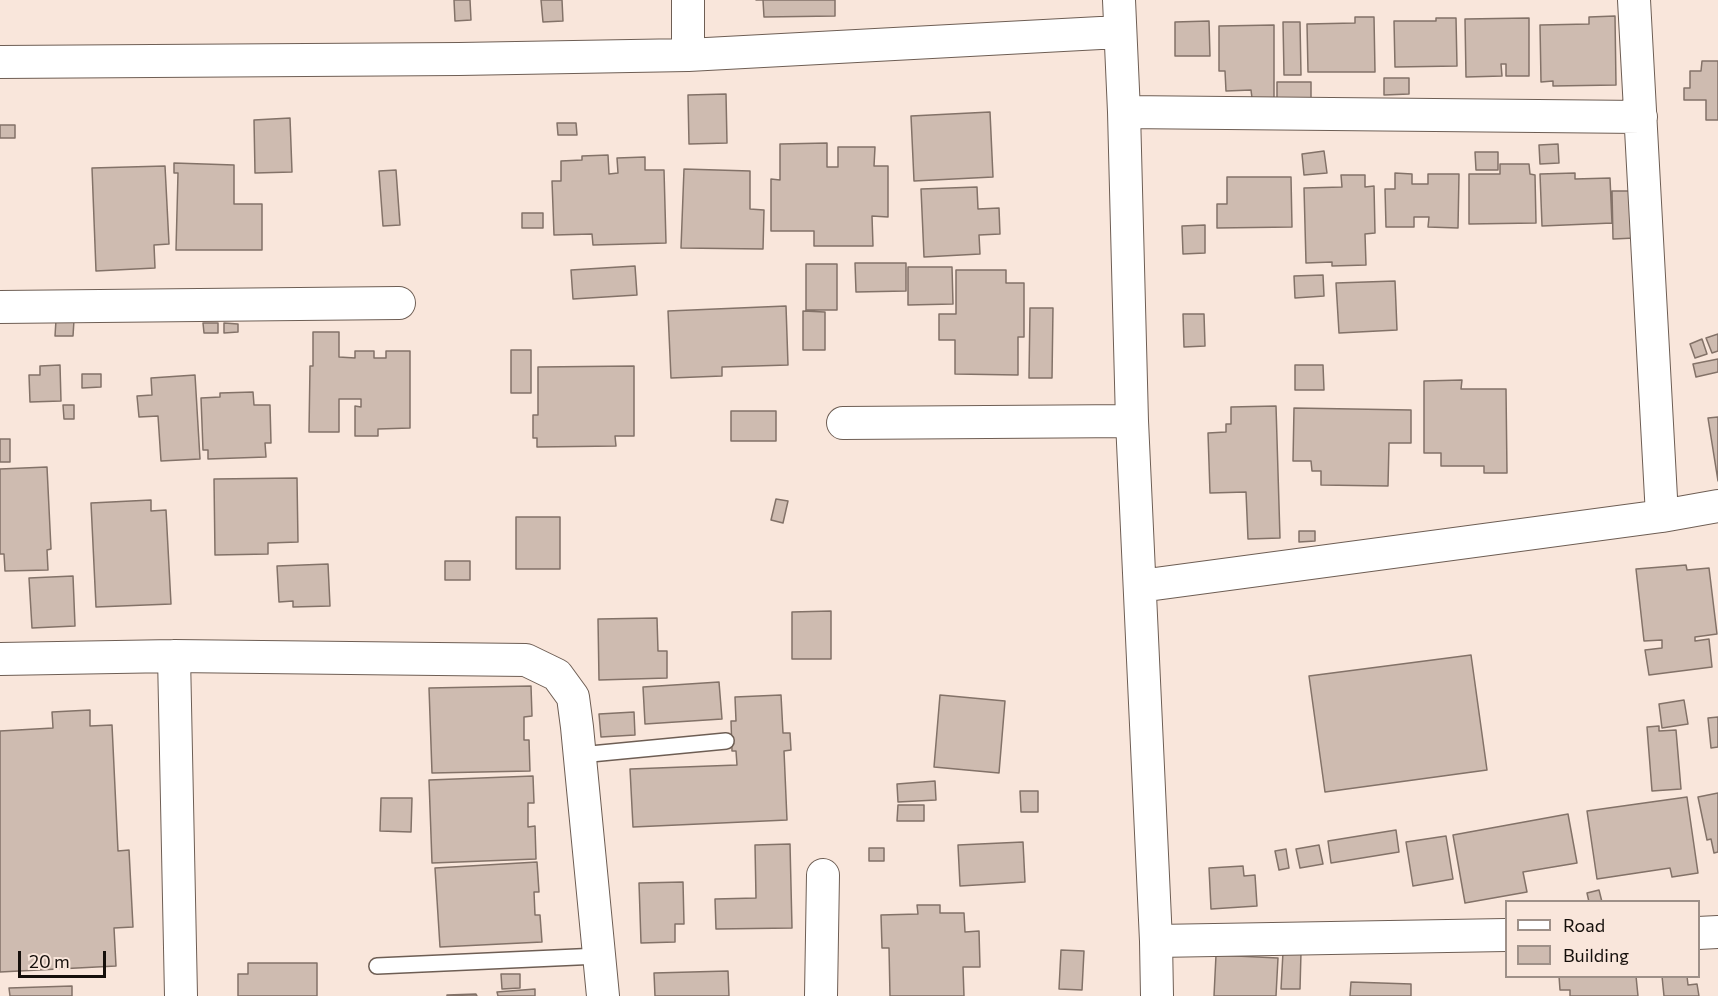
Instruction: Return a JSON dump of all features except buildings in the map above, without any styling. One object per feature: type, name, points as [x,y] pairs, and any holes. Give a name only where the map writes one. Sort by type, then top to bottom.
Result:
[{"type":"street","points":[[688,0],[688,55]]},
{"type":"street","points":[[1119,0],[1132,421],[1157,996]]},
{"type":"street","points":[[1634,0],[1662,516]]},
{"type":"street","points":[[0,62],[688,55],[1119,32]]},
{"type":"street","points":[[1124,112],[1641,117]]},
{"type":"street","points":[[0,307],[399,303]]},
{"type":"street","points":[[843,423],[1132,421]]},
{"type":"street","points":[[1140,586],[1662,516],[1718,506]]},
{"type":"street","points":[[0,659],[174,656],[525,660],[557,675],[573,696],[603,996]]},
{"type":"street","points":[[174,656],[181,996]]},
{"type":"street","points":[[821,996],[823,875]]},
{"type":"street","points":[[1700,933],[1718,932]]},
{"type":"street","points":[[1156,941],[1505,935]]},
{"type":"lane","points":[[580,755],[726,741]]},
{"type":"lane","points":[[377,966],[599,956]]}]
